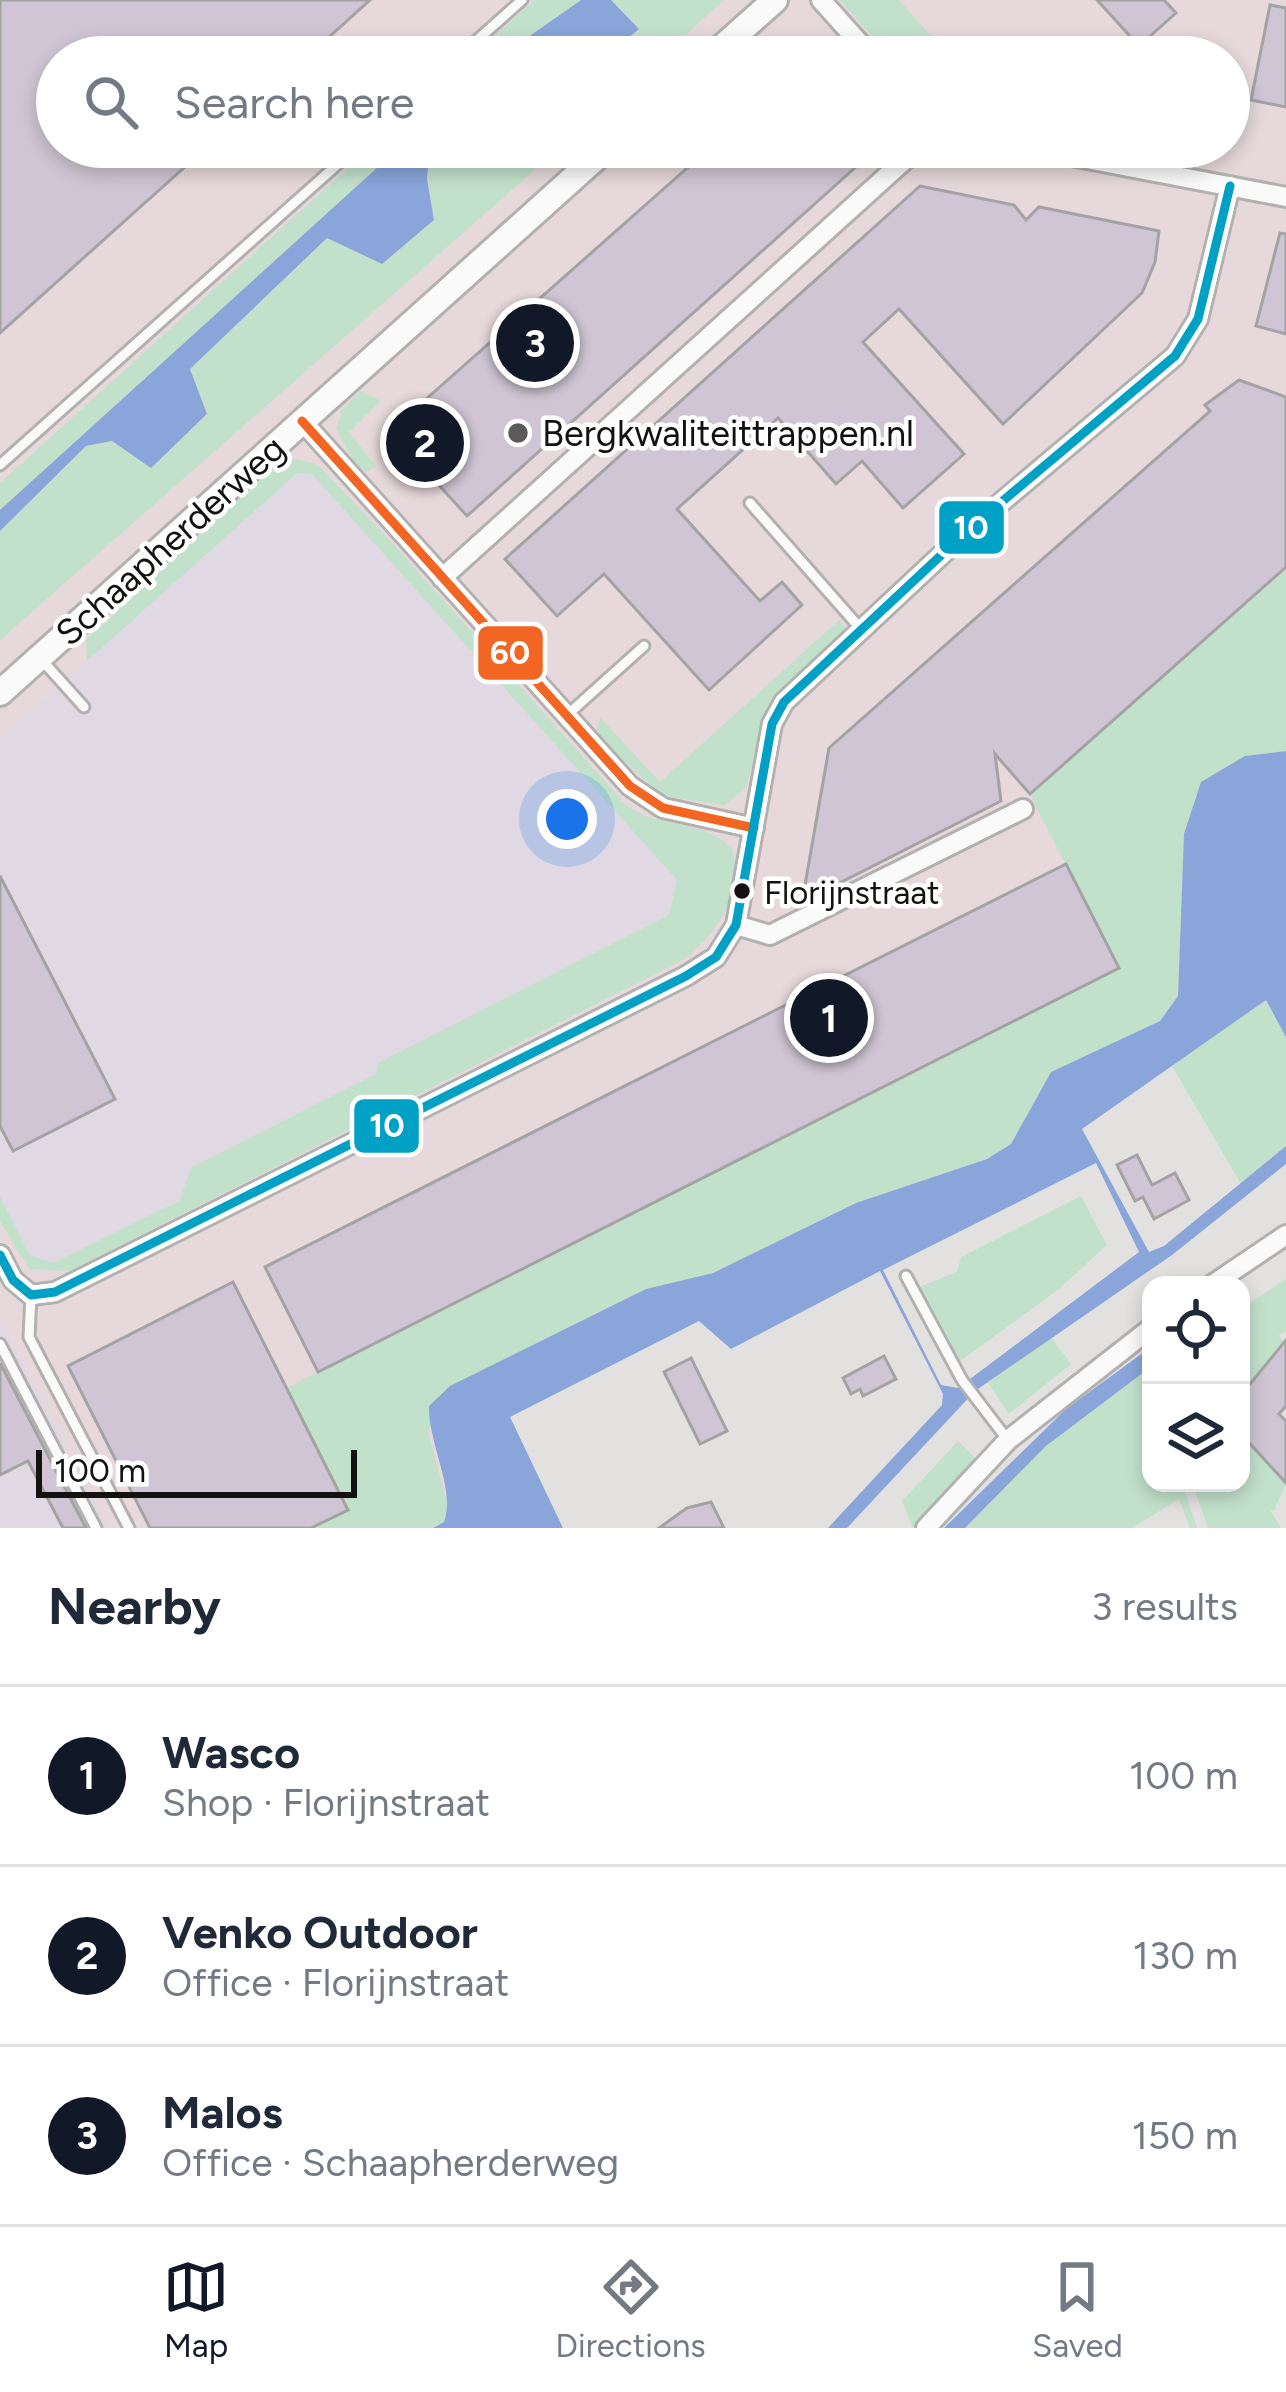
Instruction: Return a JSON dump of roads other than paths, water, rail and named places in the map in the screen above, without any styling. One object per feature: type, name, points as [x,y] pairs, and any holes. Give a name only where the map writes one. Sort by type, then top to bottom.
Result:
[{"type":"street","points":[[735,36],[775,0]]},
{"type":"street","points":[[821,0],[853,36]]},
{"type":"street","name":"Schaapherderweg","points":[[0,693],[585,168]]},
{"type":"street","points":[[442,578],[896,168]]},
{"type":"street","points":[[1135,168],[1286,197]]},
{"type":"street","points":[[3,1270],[31,1295],[55,1292],[716,957],[736,926],[772,724],[784,702],[860,628],[1175,356],[1198,319],[1230,186]]},
{"type":"street","points":[[302,421],[646,800],[754,828]]},
{"type":"street","points":[[736,926],[770,935],[1023,809]]},
{"type":"street","points":[[1225,1276],[1286,1235]]},
{"type":"street","points":[[926,1528],[1008,1440],[1142,1335]]},
{"type":"lane","points":[[482,36],[522,0]]},
{"type":"lane","points":[[0,465],[333,168]]},
{"type":"lane","points":[[750,503],[860,628]]},
{"type":"lane","points":[[566,716],[644,646]]},
{"type":"lane","points":[[40,658],[84,707]]},
{"type":"lane","points":[[905,1276],[962,1380],[1008,1440]]},
{"type":"lane","points":[[31,1295],[29,1337],[129,1528]]},
{"type":"lane","points":[[0,1344],[96,1528]]},
{"type":"water","points":[[581,0],[611,0],[639,29],[630,36],[530,36]]},
{"type":"water","points":[[377,168],[428,168],[434,220],[382,264],[327,238],[190,369],[207,414],[151,468],[112,441],[86,446],[0,531],[0,510]]},
{"type":"water","points":[[1286,751],[1286,1037],[1266,1000],[1082,1129],[1149,1252],[1164,1246],[1286,1146],[1286,1164],[1172,1255],[975,1391],[847,1528],[828,1528],[942,1405],[943,1394],[880,1271],[731,1349],[699,1321],[510,1417],[563,1528],[433,1528],[444,1522],[447,1496],[429,1406],[450,1386],[646,1289],[713,1273],[856,1203],[987,1159],[1011,1144],[1051,1072],[1160,1021],[1178,996],[1184,834],[1201,782],[1245,756]],"holes":[[[1096,1163],[1139,1252],[958,1388],[941,1385],[883,1270]]]},
{"type":"water","points":[[1142,1354],[1142,1374],[1046,1446],[965,1528],[944,1528],[1066,1409]]},
{"type":"place","name":"Malos","points":[[535,343]]},
{"type":"place","name":"Bergkwaliteittrappen.nl","points":[[518,433]]},
{"type":"place","name":"Venko Outdoor","points":[[425,443]]},
{"type":"place","name":"Florijnstraat","points":[[742,891]]},
{"type":"place","name":"Wasco","points":[[829,1018]]}]
